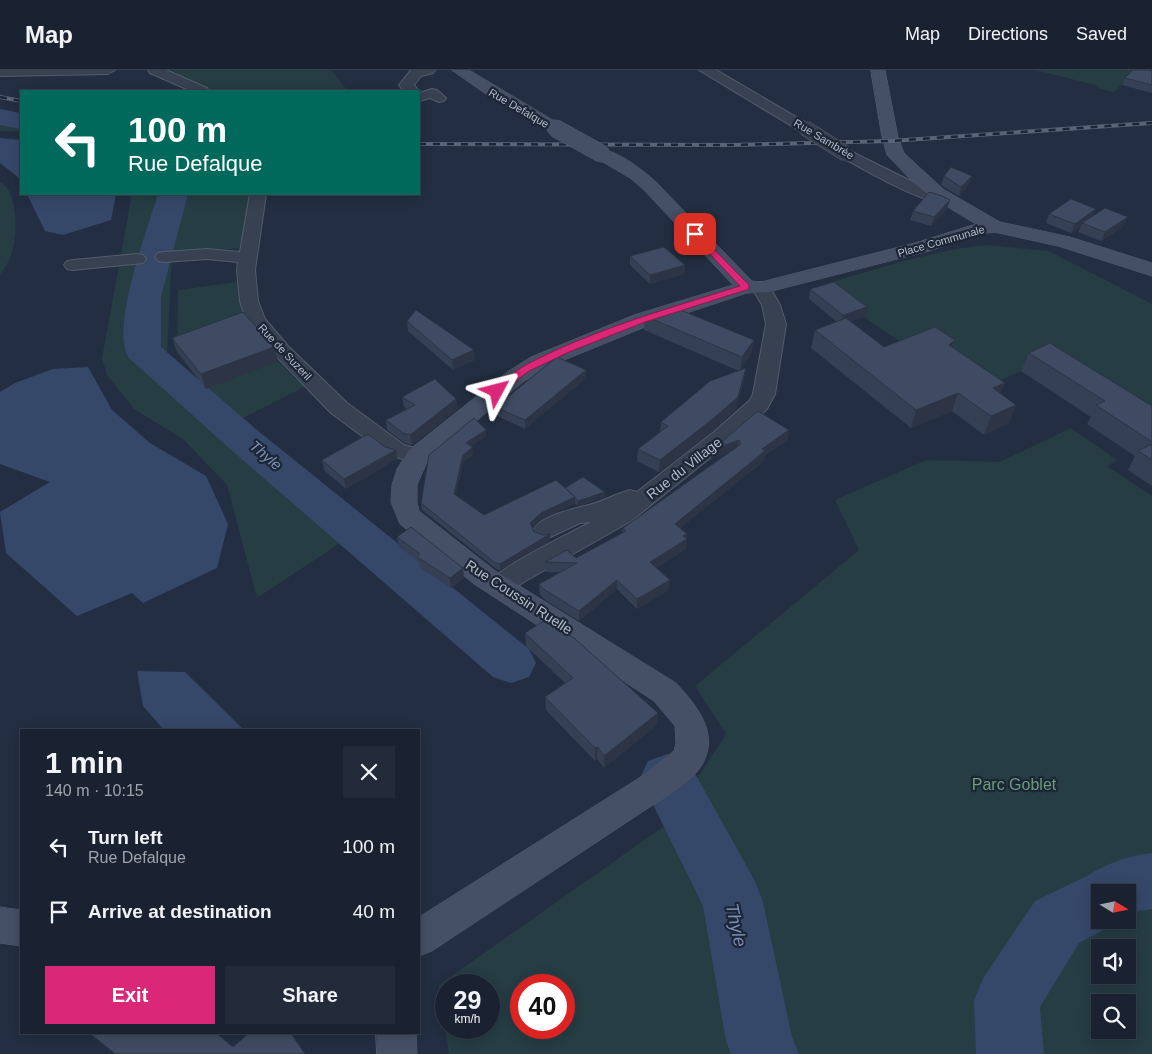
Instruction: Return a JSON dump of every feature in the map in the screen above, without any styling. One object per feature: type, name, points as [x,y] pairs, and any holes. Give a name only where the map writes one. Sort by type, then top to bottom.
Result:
[{"type":"street","points":[[0,72],[108,70]]},
{"type":"street","points":[[155,70],[200,90]]},
{"type":"street","points":[[411,90],[406,85],[416,73],[428,70]]},
{"type":"street","name":"Rue Defalque","points":[[459,70],[491,92],[636,174],[754,288]]},
{"type":"street","name":"Rue Sambrée","points":[[706,70],[846,154],[921,192],[946,199]]},
{"type":"street","points":[[878,70],[890,137],[896,155],[921,180],[946,199],[994,226]]},
{"type":"street","points":[[420,97],[432,93],[439,98]]},
{"type":"street","name":"Rue de Suzeril","points":[[258,195],[247,258],[249,302],[256,320],[281,350],[339,408],[396,450],[418,456]]},
{"type":"street","name":"Place Communale","points":[[754,288],[922,247],[976,229],[994,226],[1063,241],[1143,268],[1152,285]]},
{"type":"street","points":[[164,257],[207,254],[247,258]]},
{"type":"street","points":[[73,265],[137,259]]},
{"type":"street","name":"Rue Coussin Ruelle","points":[[420,936],[660,783],[688,759],[692,742],[691,725],[684,713],[665,692],[484,577],[414,522],[404,510],[403,502],[409,471],[418,456],[515,377],[539,362],[642,320],[754,288]]},
{"type":"street","name":"Rue du Village","points":[[499,586],[513,576],[611,523],[656,490],[744,419],[758,404],[764,394],[776,324],[771,305],[754,288]]},
{"type":"street","points":[[544,531],[576,515],[586,515],[656,490]]},
{"type":"street","points":[[0,926],[20,928]]},
{"type":"street","points":[[396,1034],[397,1054]]},
{"type":"green space","points":[[163,70],[331,70],[347,90],[208,90]]},
{"type":"green space","points":[[1035,70],[1137,70],[1114,92],[1099,89],[1095,85]]},
{"type":"green space","points":[[0,109],[20,114],[20,132],[0,131]]},
{"type":"green space","points":[[0,182],[11,195],[14,204],[16,226],[11,255],[0,275]]},
{"type":"green space","points":[[132,195],[253,195],[242,248],[172,254],[167,353],[208,405],[366,526],[257,598],[227,485],[184,440],[134,409],[107,375],[102,358]]},
{"type":"green space","points":[[987,245],[1049,251],[1152,304],[1152,409],[1042,362],[981,389],[880,328],[842,300],[825,284],[925,256],[966,247]]},
{"type":"green space","points":[[244,281],[248,324],[177,352],[178,290]]},
{"type":"green space","points":[[278,361],[294,378],[306,386],[243,418],[206,389]]},
{"type":"green space","name":"Parc Goblet","points":[[1071,428],[1117,460],[1107,466],[1152,496],[1152,1054],[449,1054],[447,1039],[500,1039],[500,974],[455,974],[667,824],[726,734],[695,686],[859,550],[835,500],[926,460],[1000,462]]},
{"type":"water","points":[[0,138],[20,140],[20,181],[18,177],[0,163]]},
{"type":"water","points":[[27,195],[116,195],[111,220],[63,235],[45,231]]},
{"type":"water","points":[[88,367],[112,410],[150,443],[206,476],[228,524],[217,568],[143,603],[132,593],[77,616],[6,553],[0,512],[50,482],[0,464],[0,392],[15,383],[53,369]]},
{"type":"water","points":[[137,671],[185,672],[243,729],[163,729],[143,706]]},
{"type":"building","points":[[1133,70],[1152,70],[1152,85],[1125,78]]},
{"type":"building","points":[[951,167],[972,176],[961,187],[944,176]]},
{"type":"building","points":[[929,192],[950,200],[934,217],[913,211]]},
{"type":"building","points":[[1071,199],[1096,209],[1075,224],[1049,214]]},
{"type":"building","points":[[1105,208],[1128,217],[1105,232],[1082,223]]},
{"type":"building","points":[[664,247],[685,265],[650,275],[630,256]]},
{"type":"building","points":[[834,282],[867,307],[843,315],[810,289]]},
{"type":"building","points":[[673,307],[754,340],[742,357],[645,316]]},
{"type":"building","points":[[416,310],[474,350],[452,360],[407,321]]},
{"type":"building","points":[[243,312],[274,347],[201,374],[172,338]]},
{"type":"building","points":[[846,318],[884,347],[935,327],[955,340],[949,345],[1005,383],[993,388],[1016,405],[991,416],[958,393],[916,410],[815,330]]},
{"type":"building","points":[[1050,343],[1152,406],[1152,442],[1096,405],[1105,401],[1029,353]]},
{"type":"building","points":[[557,357],[586,370],[525,420],[495,407]]},
{"type":"building","points":[[746,368],[738,397],[660,460],[638,449],[668,426],[661,422],[710,381]]},
{"type":"building","points":[[435,379],[456,399],[410,435],[403,433],[386,420],[415,405],[402,397]]},
{"type":"building","points":[[758,411],[789,430],[762,449],[765,451],[675,524],[687,534],[683,536],[687,539],[650,562],[670,580],[637,599],[617,580],[579,611],[545,590],[539,584],[577,563],[545,562],[567,550],[576,558],[626,531],[623,528],[741,444],[739,440],[712,450]]},
{"type":"building","points":[[474,418],[486,430],[466,443],[473,447],[463,455],[454,494],[484,515],[556,480],[575,497],[541,513],[530,523],[534,532],[543,535],[550,534],[500,564],[494,562],[421,503],[429,455]]},
{"type":"building","points":[[368,434],[385,447],[396,450],[344,479],[322,460]]},
{"type":"building","points":[[1152,444],[1152,460],[1138,451]]},
{"type":"building","points":[[583,477],[605,492],[578,501],[565,488]]},
{"type":"building","points":[[411,527],[463,568],[450,578],[417,557],[420,554],[397,537]]},
{"type":"building","points":[[545,620],[574,638],[658,713],[604,756],[598,747],[595,748],[545,697],[573,678],[525,633]]},
{"type":"building","points":[[90,1034],[217,1034],[233,1047],[248,1034],[291,1034],[305,1054],[115,1054]]},
{"type":"waterway","name":"Thyle","points":[[0,117],[20,121]]},
{"type":"waterway","name":"Thyle","points":[[173,195],[144,297],[142,350],[243,439],[511,663]]},
{"type":"waterway","name":"Thyle","points":[[668,778],[733,902],[759,1041],[765,1054]]},
{"type":"waterway","name":"Thyle","points":[[1130,884],[1152,881]]},
{"type":"waterway","name":"Thyle","points":[[1010,1054],[1007,1000],[1057,922],[1091,905]]},
{"type":"railway","points":[[0,97],[20,101]]},
{"type":"railway","points":[[420,144],[732,145],[891,141],[1152,123]]},
{"type":"route","points":[[497,391],[526,369],[566,350],[642,320],[746,287],[695,234]]}]
